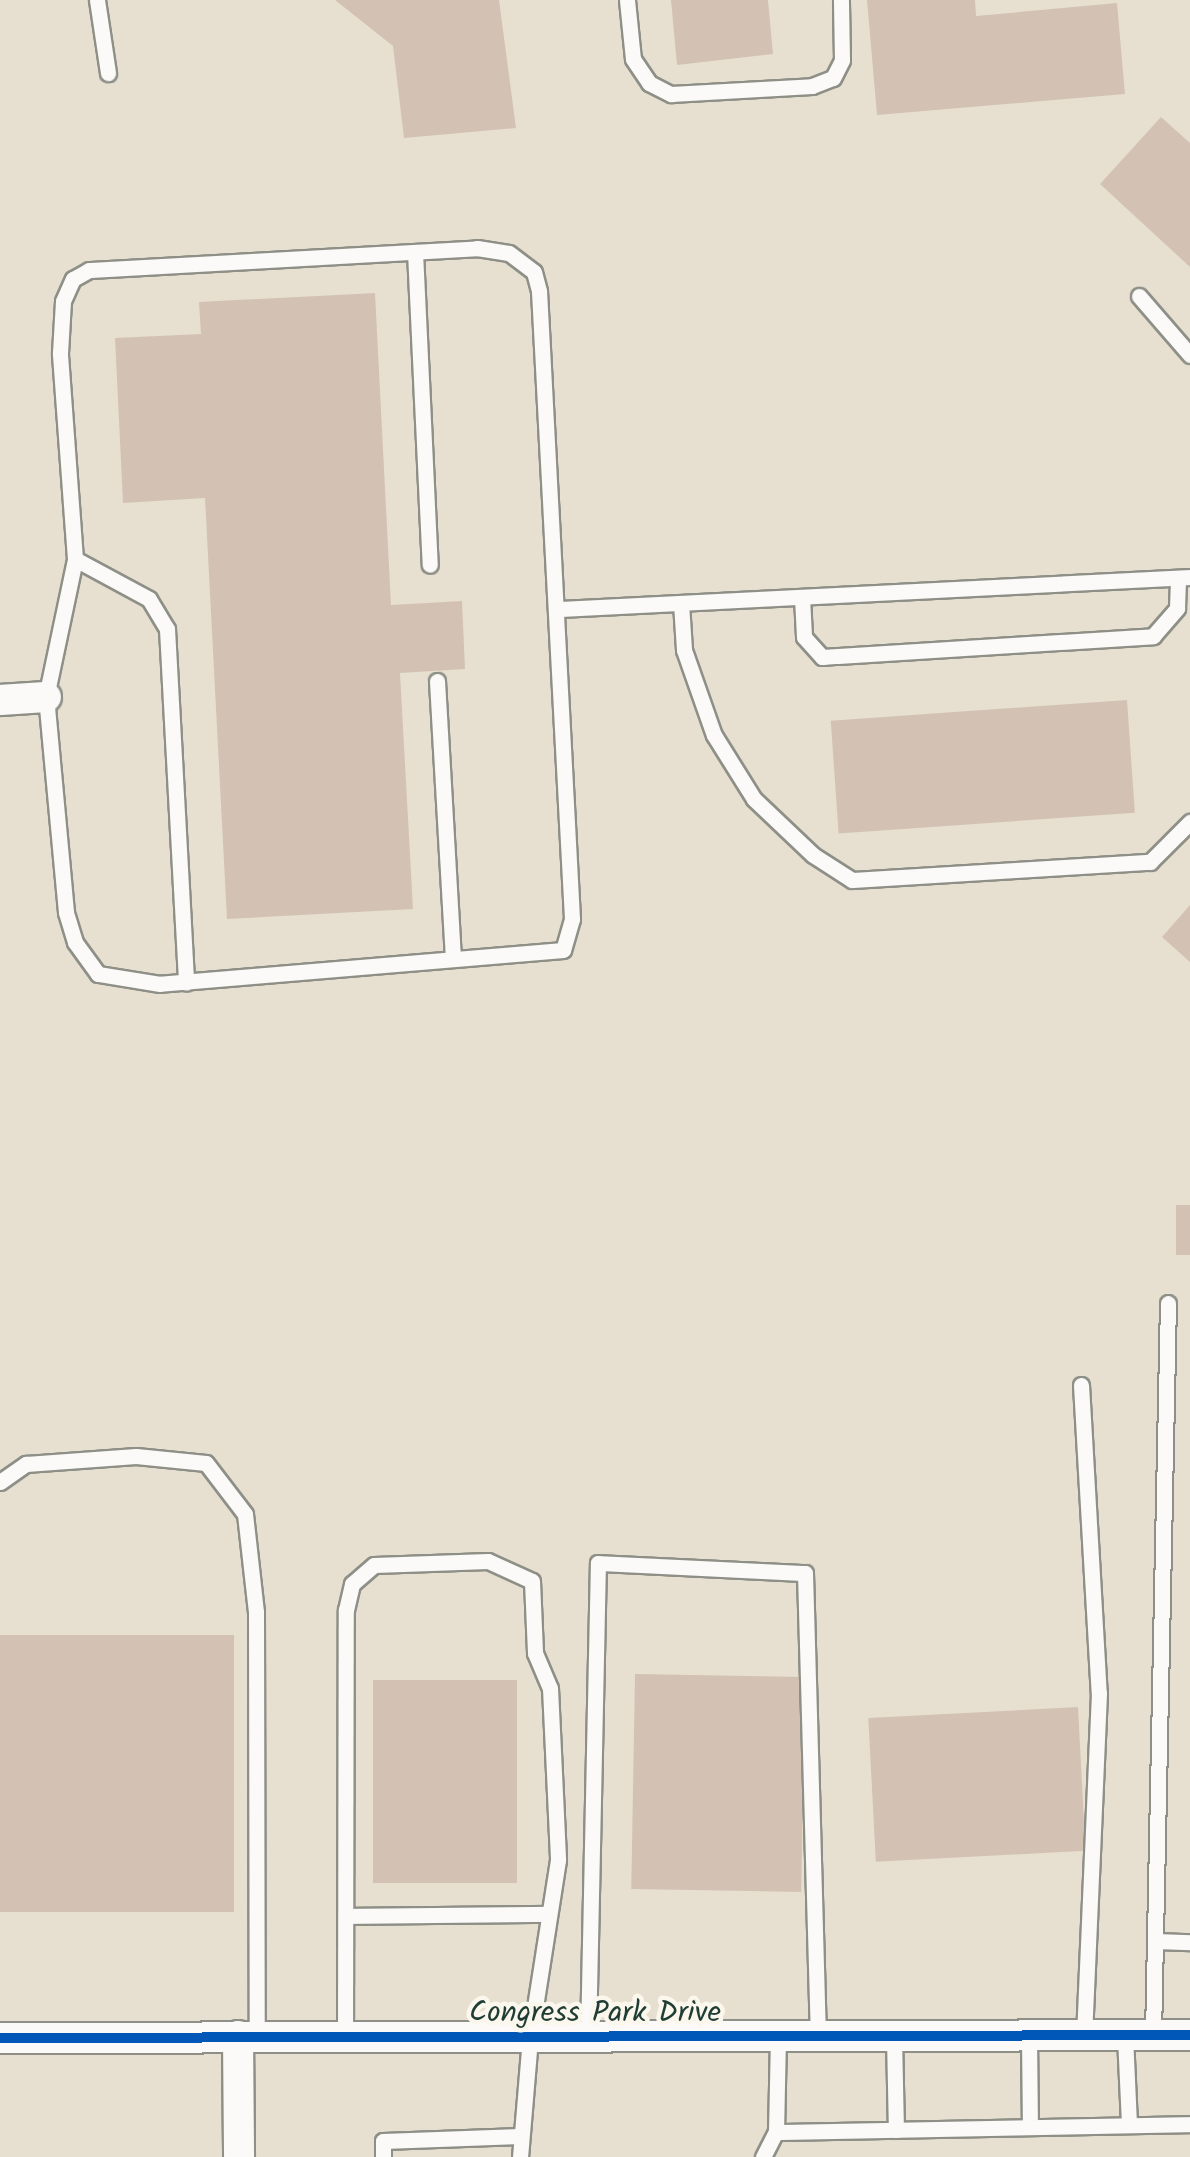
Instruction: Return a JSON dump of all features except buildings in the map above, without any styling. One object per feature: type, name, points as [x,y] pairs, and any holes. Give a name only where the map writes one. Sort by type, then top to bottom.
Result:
[{"type":"street","points":[[0,700],[46,697]]},
{"type":"street","points":[[239,2157],[248,2036]]},
{"type":"street","name":"Congress Park Drive","points":[[0,2038],[1190,2036]]},
{"type":"lane","points":[[97,0],[108,73]]},
{"type":"lane","points":[[626,0],[633,59],[649,84],[671,94],[812,86],[833,78],[842,60],[841,0]]},
{"type":"lane","points":[[478,248],[509,254],[534,272],[560,609],[572,919],[563,950],[186,982],[98,974],[76,942],[66,912],[46,697],[74,559],[60,353],[63,300],[73,279],[89,270],[415,252],[478,248]]},
{"type":"lane","points":[[415,252],[430,565]]},
{"type":"lane","points":[[1139,296],[1190,354]]},
{"type":"lane","points":[[74,559],[149,599],[167,629],[186,982]]},
{"type":"lane","points":[[560,609],[1184,577],[1177,608],[1154,636],[822,657],[804,636],[802,597]]},
{"type":"lane","points":[[681,603],[684,650],[714,735],[754,799],[813,855],[852,880],[1150,862],[1190,822]]},
{"type":"lane","points":[[437,681],[453,959]]},
{"type":"lane","points":[[1129,2125],[1139,2036],[1156,1941],[1168,1302]]},
{"type":"lane","points":[[1081,1385],[1099,1693],[1084,2036]]},
{"type":"lane","points":[[0,1482],[26,1464],[136,1456],[206,1463],[245,1514],[256,1612],[248,2036]]},
{"type":"lane","points":[[345,2039],[346,1610],[352,1584],[374,1565],[488,1561],[532,1581],[535,1653],[550,1688],[558,1860],[530,2038],[520,2157]]},
{"type":"lane","points":[[588,2038],[598,1562],[805,1573],[818,2037]]},
{"type":"lane","points":[[346,1916],[550,1914]]},
{"type":"lane","points":[[1156,1941],[1190,1942]]},
{"type":"lane","points":[[1028,2036],[1030,2127]]},
{"type":"lane","points":[[764,2157],[776,2132],[778,2037]]},
{"type":"lane","points":[[894,2037],[896,2130]]},
{"type":"lane","points":[[776,2132],[1190,2124]]},
{"type":"lane","points":[[383,2157],[383,2140],[520,2136]]},
{"type":"cycle path","points":[[0,2038],[1190,2035]]}]
